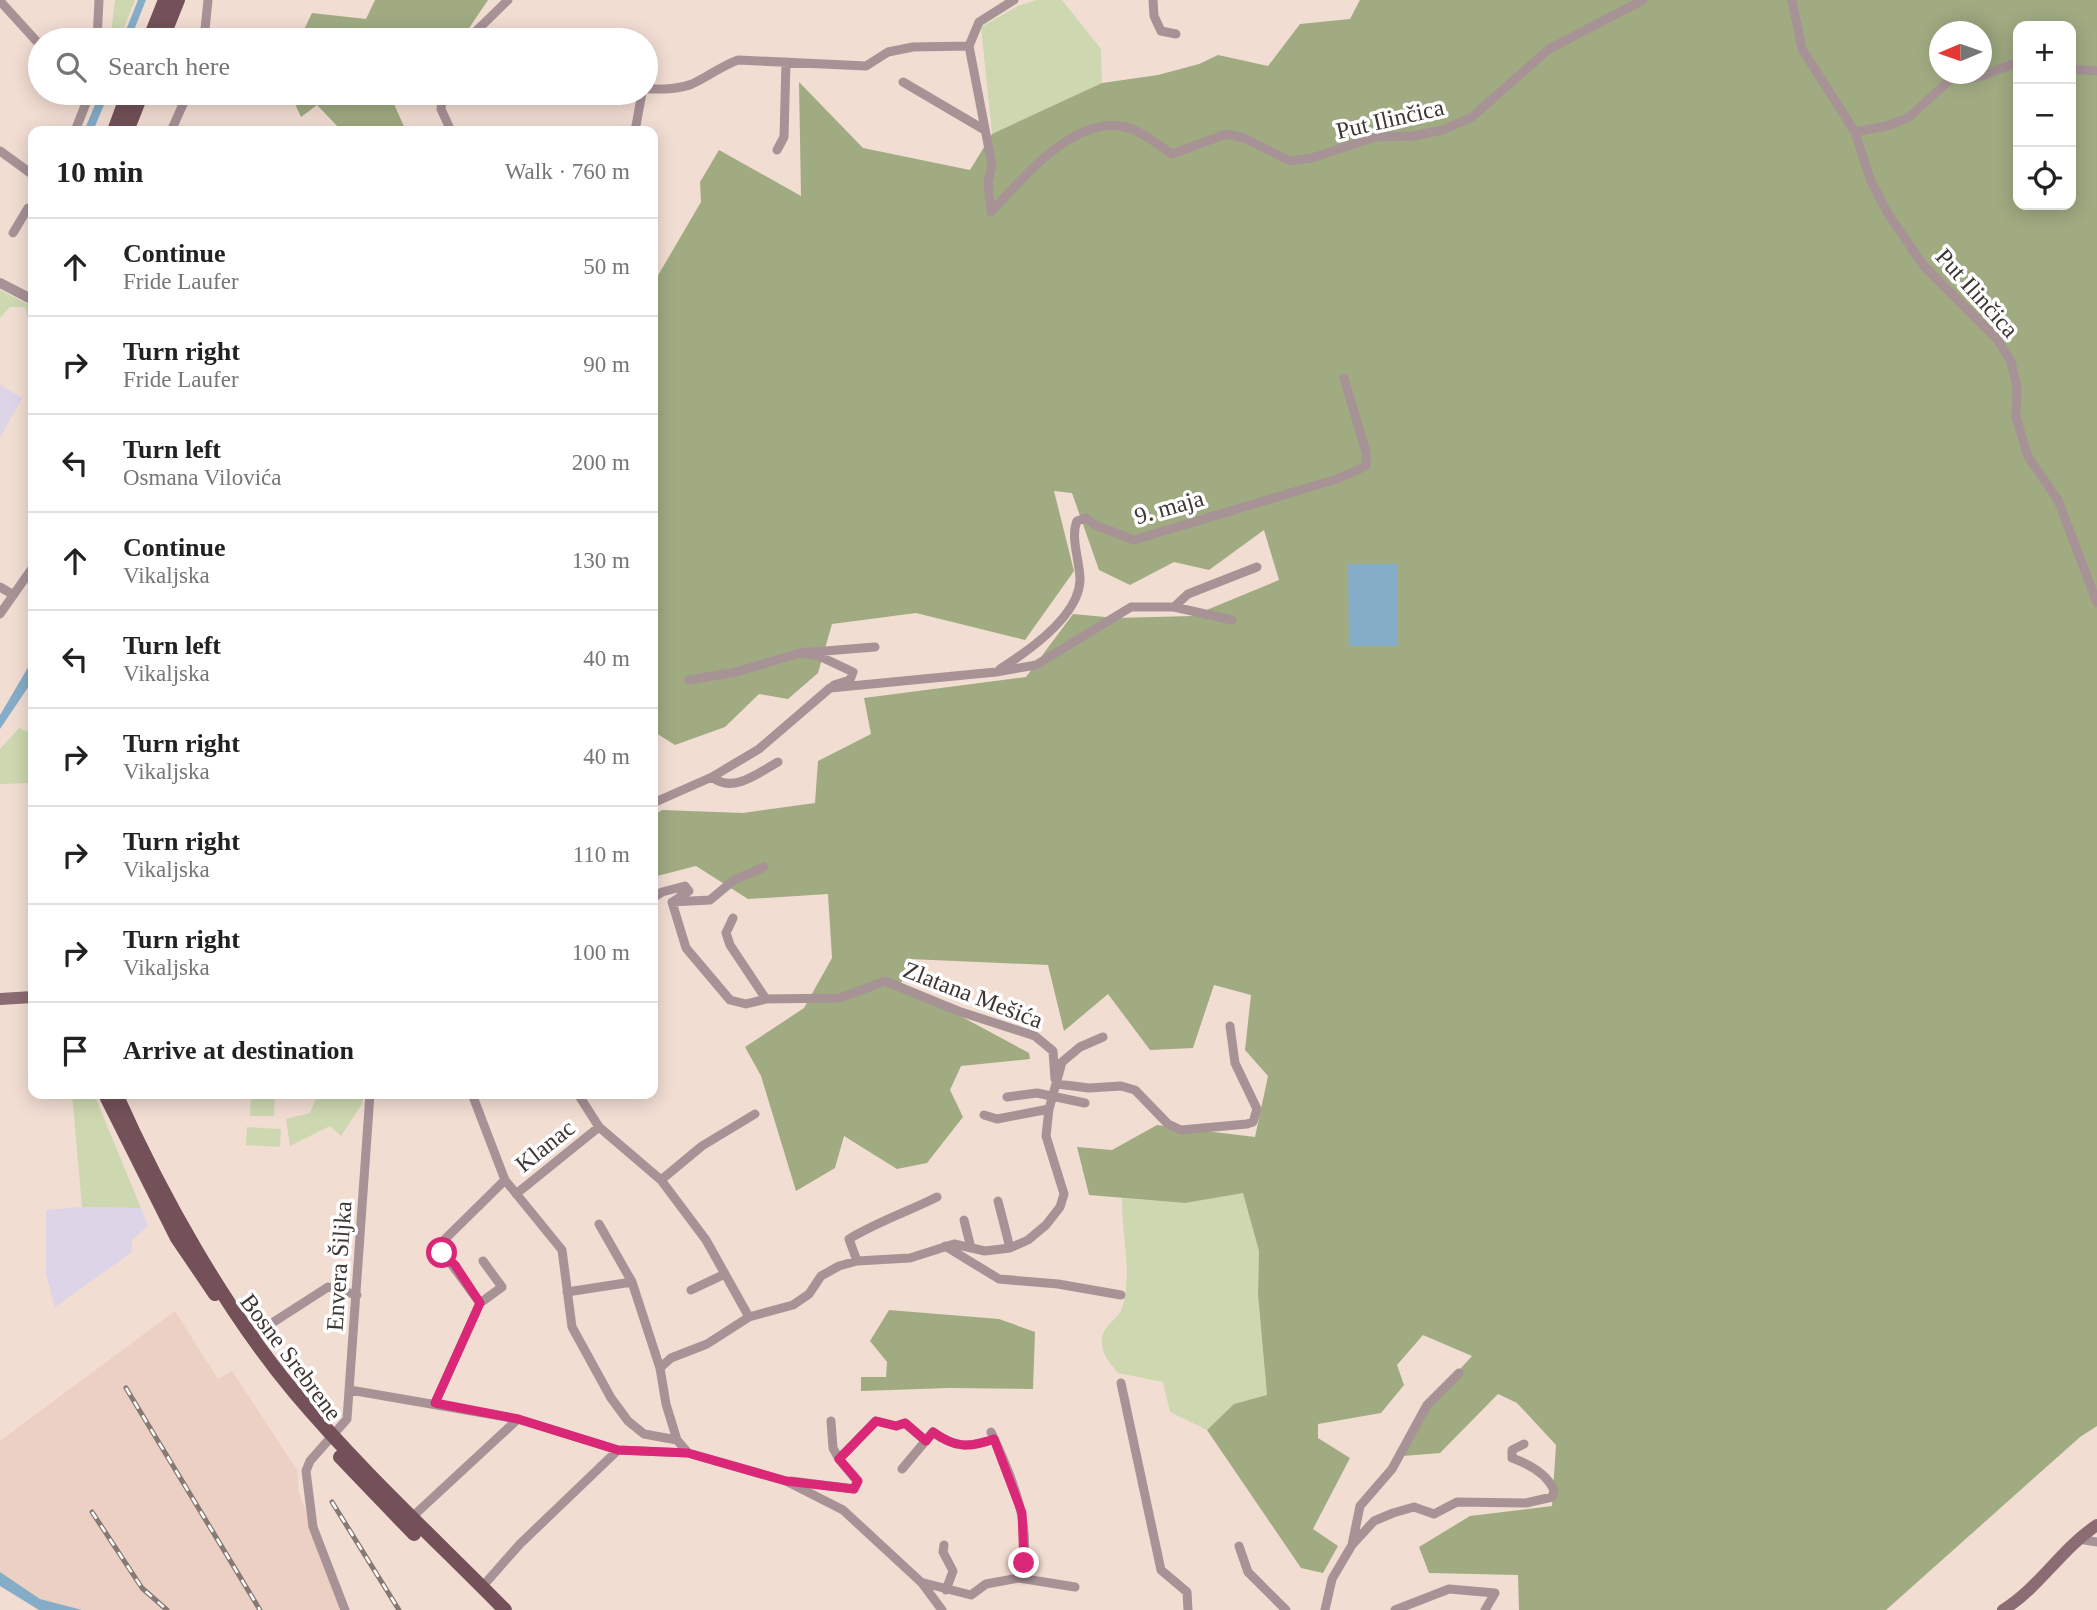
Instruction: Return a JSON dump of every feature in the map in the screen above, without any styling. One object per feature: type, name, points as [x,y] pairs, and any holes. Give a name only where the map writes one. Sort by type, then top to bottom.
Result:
[{"type":"main road","points":[[154,28],[165,0]]},
{"type":"main road","points":[[167,28],[178,0]]},
{"type":"main road","points":[[116,126],[124,105]]},
{"type":"main road","points":[[129,126],[137,105]]},
{"type":"main road","points":[[0,999],[28,997]]},
{"type":"main road","points":[[0,1006],[28,1005]]},
{"type":"main road","name":"Bosne Srebrene","points":[[108,1099],[181,1244],[287,1398],[505,1610]]},
{"type":"main road","name":"Bosne Srebrene","points":[[119,1099],[186,1232],[252,1336],[375,1495],[491,1610]]},
{"type":"main road","points":[[2003,1610],[2022,1597],[2078,1539],[2097,1525]]},
{"type":"street","points":[[98,28],[99,0]]},
{"type":"street","points":[[205,28],[208,0]]},
{"type":"street","points":[[478,28],[508,0]]},
{"type":"street","points":[[658,89],[675,89],[691,84],[720,66],[738,60],[866,66],[888,52],[913,47],[969,46],[979,22],[1014,0]]},
{"type":"street","points":[[1153,0],[1154,16],[1161,31],[1176,34]]},
{"type":"street","name":"Put Ilinčica","points":[[969,46],[983,129],[992,164],[988,183],[991,212],[1029,172],[1079,133],[1103,124],[1128,128],[1172,154],[1226,134],[1244,138],[1290,161],[1312,158],[1375,137],[1413,136],[1443,130],[1472,117],[1549,48],[1643,0]]},
{"type":"street","name":"Put Ilinčica","points":[[1792,0],[1802,48],[1855,132],[1870,179],[1887,212],[1923,265],[1998,340],[2011,362],[2017,387],[2016,417],[2028,457],[2058,500],[2097,603]]},
{"type":"street","points":[[0,1],[28,32]]},
{"type":"street","points":[[777,150],[784,137],[788,75],[786,62]]},
{"type":"street","points":[[1855,132],[1886,126],[1909,117],[1950,80],[1979,77],[2013,64]]},
{"type":"street","points":[[2076,69],[2097,71]]},
{"type":"street","points":[[904,82],[983,129]]},
{"type":"street","points":[[77,126],[84,105]]},
{"type":"street","points":[[173,126],[183,105]]},
{"type":"street","points":[[442,105],[449,126]]},
{"type":"street","points":[[636,126],[640,105]]},
{"type":"street","points":[[0,150],[28,171]]},
{"type":"street","points":[[13,233],[28,208]]},
{"type":"street","points":[[0,283],[28,297]]},
{"type":"street","name":"9. maja","points":[[996,672],[1039,645],[1074,600],[1080,580],[1077,521],[1086,518],[1096,525],[1134,540],[1297,489],[1337,480],[1366,466],[1363,443],[1344,378]]},
{"type":"street","points":[[1174,607],[1188,594],[1257,567]]},
{"type":"street","points":[[0,614],[28,573]]},
{"type":"street","points":[[0,587],[12,594]]},
{"type":"street","name":"9. maja","points":[[830,688],[996,672],[1035,665],[1131,607],[1174,607],[1232,620]]},
{"type":"street","points":[[689,680],[736,673],[800,653],[876,647]]},
{"type":"street","points":[[658,801],[712,777],[758,749],[830,688],[850,680],[853,672],[819,656],[800,653]]},
{"type":"street","points":[[712,777],[721,784],[733,785],[778,762]]},
{"type":"street","points":[[672,902],[710,900],[734,880],[764,867]]},
{"type":"street","points":[[658,895],[685,886],[689,891],[672,902]]},
{"type":"street","points":[[672,902],[685,948],[730,1000],[746,1004],[766,999],[730,945],[726,933],[733,918]]},
{"type":"street","name":"Zlatana Mešića","points":[[766,999],[841,998],[885,981],[946,1006],[1035,1036],[1053,1051],[1057,1084]]},
{"type":"street","points":[[1057,1084],[1089,1088],[1121,1086],[1135,1090],[1167,1124],[1181,1129],[1192,1131],[1253,1122],[1257,1110],[1236,1063],[1230,1026]]},
{"type":"street","name":"Zlatana Mešića","points":[[660,1368],[671,1358],[707,1344],[749,1317],[793,1305],[809,1294],[821,1276],[839,1266],[857,1261],[910,1258],[944,1246],[961,1244],[985,1251],[1010,1248],[1028,1240],[1046,1225],[1064,1195],[1046,1136],[1049,1109],[1062,1062],[1080,1047],[1103,1037]]},
{"type":"street","points":[[1007,1097],[1037,1093],[1085,1103]]},
{"type":"street","name":"Envera Šiljka","points":[[345,1610],[313,1527],[306,1490],[307,1465],[346,1419],[370,1099]]},
{"type":"street","points":[[474,1099],[505,1181],[562,1250],[572,1327],[628,1422],[644,1434],[677,1440]]},
{"type":"street","points":[[581,1099],[599,1127],[661,1180],[706,1240],[749,1317]]},
{"type":"street","points":[[984,1115],[997,1119],[1049,1109]]},
{"type":"street","points":[[661,1180],[702,1146],[754,1114]]},
{"type":"street","name":"Klanac","points":[[516,1194],[599,1127]]},
{"type":"street","points":[[480,1303],[438,1246],[505,1181]]},
{"type":"street","points":[[857,1261],[849,1239],[875,1224],[937,1197]]},
{"type":"street","points":[[998,1201],[1010,1248]]},
{"type":"street","points":[[964,1220],[971,1248]]},
{"type":"street","points":[[599,1224],[632,1282],[660,1368],[666,1404],[677,1440],[688,1453]]},
{"type":"street","points":[[944,1246],[999,1279],[1058,1284],[1121,1295]]},
{"type":"street","points":[[435,1403],[480,1303],[502,1287],[483,1261]]},
{"type":"street","points":[[691,1290],[724,1274]]},
{"type":"street","points":[[567,1292],[632,1282]]},
{"type":"street","name":"Bosne Srebrene","points":[[252,1336],[328,1287],[357,1295]]},
{"type":"street","points":[[1352,1545],[1360,1506],[1392,1469],[1427,1405],[1459,1373]]},
{"type":"street","points":[[1121,1382],[1161,1570],[1187,1592],[1188,1610]]},
{"type":"street","points":[[350,1390],[518,1419],[618,1450],[688,1453],[786,1481],[854,1489],[858,1481],[833,1448],[831,1421]]},
{"type":"street","points":[[411,1518],[518,1419]]},
{"type":"street","points":[[839,1459],[876,1421],[896,1426],[905,1423],[926,1441]]},
{"type":"street","points":[[902,1469],[933,1432],[949,1444],[972,1447],[992,1435],[1022,1513],[1024,1563],[1019,1578]]},
{"type":"street","points":[[1325,1610],[1332,1579],[1352,1545],[1374,1521],[1409,1508],[1434,1514],[1457,1502],[1526,1503],[1552,1497],[1554,1490],[1551,1484],[1533,1467],[1512,1458],[1512,1450],[1524,1444]]},
{"type":"street","points":[[482,1587],[520,1544],[618,1450]]},
{"type":"street","points":[[786,1481],[843,1510],[922,1583],[942,1610]]},
{"type":"street","points":[[2078,1539],[2097,1542]]},
{"type":"street","points":[[944,1545],[943,1552],[953,1571],[946,1591]]},
{"type":"street","points":[[1238,1546],[1248,1572],[1286,1610]]},
{"type":"street","points":[[922,1583],[971,1595],[986,1584],[1019,1578],[1076,1587]]},
{"type":"street","points":[[1395,1610],[1449,1589],[1495,1593],[1485,1610]]},
{"type":"shaded area","points":[[0,385],[22,398],[0,438]]},
{"type":"shaded area","points":[[82,1207],[141,1208],[148,1226],[132,1240],[132,1252],[55,1307],[46,1274],[46,1210]]},
{"type":"shaded area","points":[[175,1311],[218,1379],[232,1371],[297,1470],[299,1493],[344,1610],[55,1610],[0,1577],[0,1441]]},
{"type":"green space","points":[[115,0],[135,0],[124,28],[112,28]]},
{"type":"green space","points":[[375,0],[488,0],[469,28],[305,28],[312,13],[366,19]]},
{"type":"green space","points":[[1036,0],[1062,0],[1101,49],[1102,83],[992,134],[981,27],[1018,6]]},
{"type":"green space","points":[[1360,0],[2097,0],[2097,1426],[2080,1437],[1886,1610],[1519,1610],[1518,1575],[1429,1573],[1419,1547],[1470,1516],[1552,1506],[1556,1445],[1517,1403],[1498,1394],[1440,1453],[1403,1456],[1431,1401],[1472,1356],[1423,1335],[1397,1365],[1404,1385],[1381,1413],[1318,1424],[1318,1438],[1350,1458],[1313,1529],[1338,1546],[1323,1573],[1301,1568],[1207,1430],[1234,1404],[1267,1395],[1258,1295],[1259,1251],[1243,1193],[1185,1203],[1089,1195],[1077,1147],[1112,1150],[1157,1125],[1255,1137],[1268,1076],[1245,1050],[1251,995],[1214,985],[1193,1048],[1150,1050],[1108,994],[1064,1031],[1048,965],[909,959],[901,984],[1029,1053],[1030,1059],[961,1066],[950,1090],[963,1117],[927,1163],[897,1169],[844,1136],[835,1168],[796,1191],[761,1076],[745,1047],[804,1008],[832,958],[828,894],[748,899],[696,866],[658,876],[658,813],[662,810],[743,813],[815,803],[818,761],[871,734],[864,698],[1026,677],[1073,614],[1116,618],[1192,616],[1279,580],[1264,530],[1209,570],[1174,562],[1130,585],[1099,570],[1072,493],[1054,491],[1074,571],[1025,640],[916,613],[832,624],[818,673],[788,699],[759,694],[725,727],[675,745],[658,734],[658,275],[701,202],[700,182],[719,150],[801,196],[799,82],[863,148],[970,170],[992,134],[1102,83],[1158,75],[1199,64],[1218,55],[1268,66],[1300,24],[1350,19]]},
{"type":"green space","points":[[296,105],[317,105],[301,117]]},
{"type":"green space","points":[[317,105],[394,105],[404,126],[337,126]]},
{"type":"green space","points":[[0,290],[28,304],[28,317],[25,307],[10,307],[0,318]]},
{"type":"green space","points":[[19,728],[28,732],[28,783],[0,784],[0,749]]},
{"type":"green space","points":[[72,1099],[96,1099],[141,1208],[82,1207]]},
{"type":"green space","points":[[251,1099],[275,1099],[274,1116],[250,1116]]},
{"type":"green space","points":[[316,1099],[363,1099],[341,1136],[330,1126],[290,1146],[286,1119],[310,1113]]},
{"type":"green space","points":[[247,1127],[281,1129],[280,1147],[246,1145]]},
{"type":"green space","points":[[1243,1192],[1259,1251],[1258,1295],[1267,1396],[1234,1404],[1207,1430],[1170,1412],[1163,1382],[1118,1373],[1103,1350],[1103,1334],[1120,1312],[1125,1295],[1127,1267],[1122,1198],[1185,1203]]},
{"type":"green space","points":[[889,1310],[999,1319],[1035,1332],[1033,1389],[861,1391],[861,1377],[886,1377],[887,1362],[870,1341]]},
{"type":"water","points":[[138,0],[146,0],[135,28],[127,28]]},
{"type":"water","points":[[95,105],[104,105],[95,126],[86,126]]},
{"type":"water","points":[[1348,564],[1397,564],[1398,646],[1349,646]]},
{"type":"water","points":[[28,667],[28,687],[0,729],[0,715]]},
{"type":"water","points":[[0,1572],[40,1599],[82,1610],[39,1610],[0,1586]]},
{"type":"railway","points":[[126,1388],[260,1610]]},
{"type":"railway","points":[[332,1502],[399,1610]]},
{"type":"railway","points":[[92,1512],[142,1588],[167,1610]]},
{"type":"route","points":[[442,1253],[455,1265],[480,1303],[435,1403],[518,1419],[618,1450],[688,1453],[786,1481],[835,1485],[846,1490],[854,1489],[858,1481],[839,1459],[876,1421],[896,1426],[905,1423],[926,1441],[933,1432],[949,1444],[972,1447],[994,1439],[1022,1513],[1024,1563]]}]
